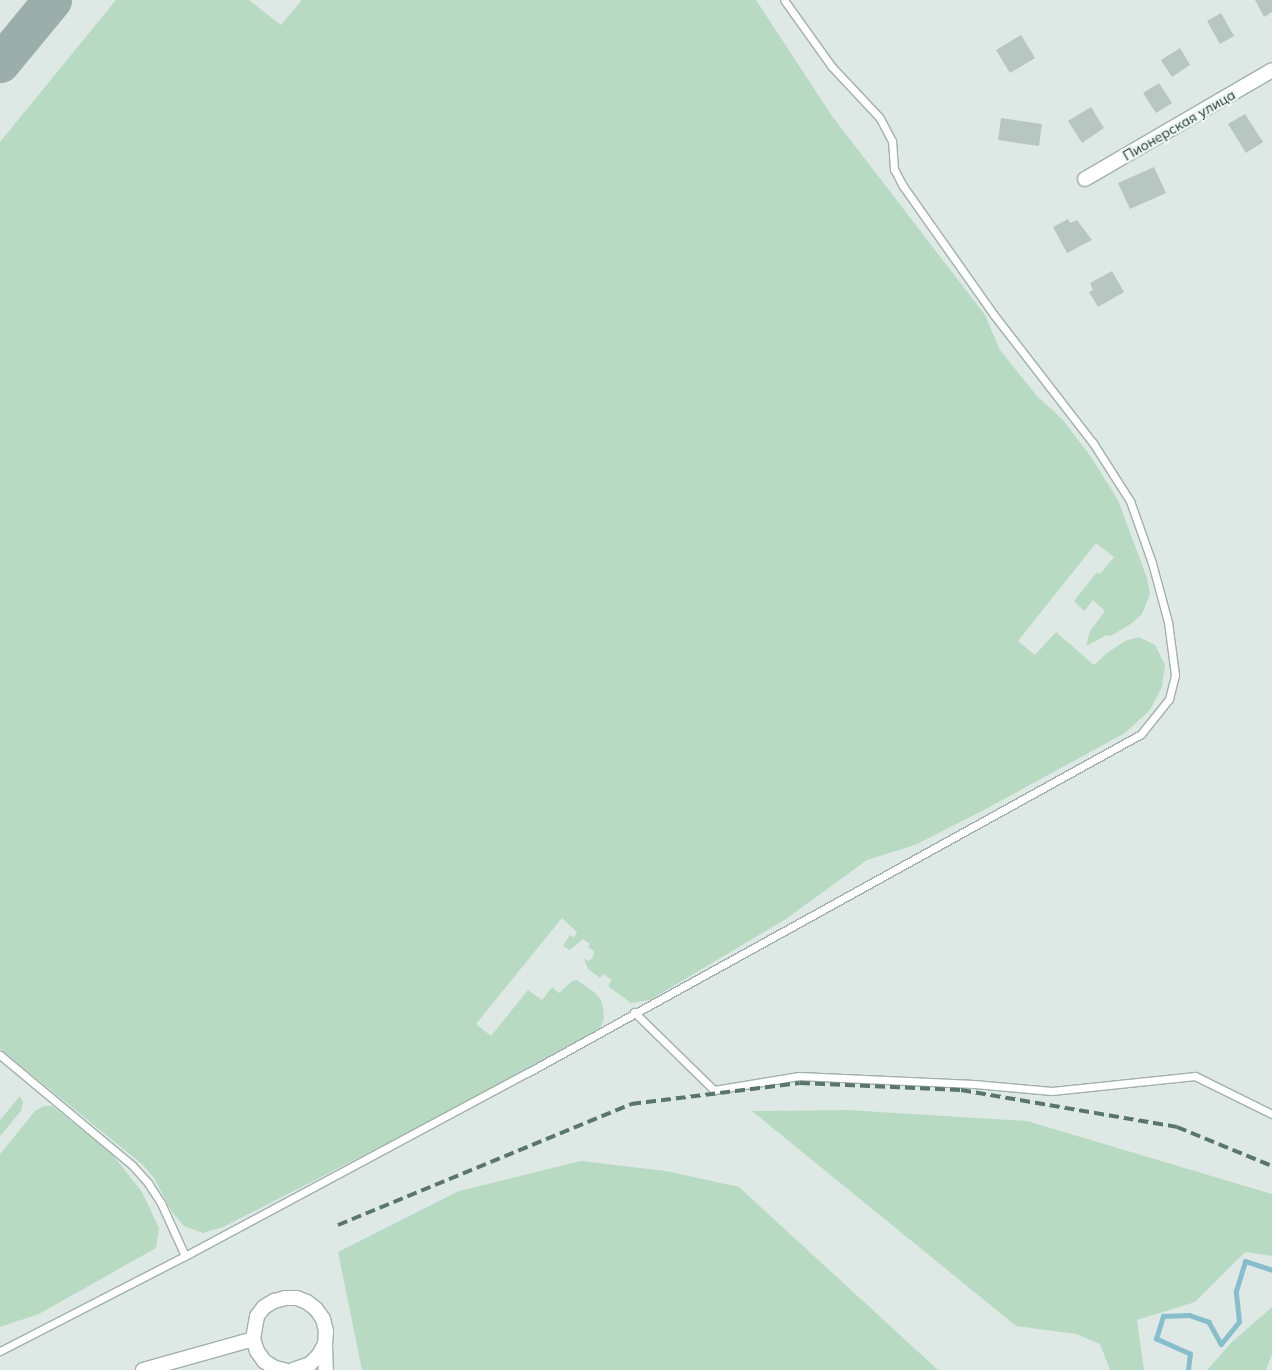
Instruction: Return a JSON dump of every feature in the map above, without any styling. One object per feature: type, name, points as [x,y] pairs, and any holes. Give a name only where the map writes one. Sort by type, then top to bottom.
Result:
[{"type":"street","name":"Пионерская улица","points":[[1085,179],[1272,70]]},
{"type":"street","points":[[284,1370],[274,1368],[264,1361],[256,1351],[253,1339],[257,1316],[264,1307],[280,1299],[297,1298],[308,1302],[323,1319],[326,1331],[326,1370]]},
{"type":"street","points":[[143,1370],[253,1339]]},
{"type":"street","points":[[293,1370],[310,1364],[319,1355],[325,1344]]},
{"type":"lane","points":[[0,1351],[185,1256],[527,1073],[634,1012],[1141,734],[1168,699],[1176,675],[1168,622],[1152,563],[1130,501],[1093,442],[994,315],[903,186],[894,169],[892,141],[879,117],[832,67],[784,0]]},
{"type":"lane","points":[[634,1012],[714,1090],[799,1076],[974,1084],[1052,1091],[1195,1076],[1272,1114]]},
{"type":"lane","points":[[0,1055],[132,1165],[148,1183],[161,1203],[185,1256]]},
{"type":"green space","points":[[116,0],[249,0],[281,25],[302,0],[756,0],[832,116],[985,315],[1000,350],[1037,396],[1063,420],[1091,457],[1118,500],[1147,578],[1150,594],[1142,614],[1131,624],[1110,636],[1107,635],[1086,646],[1090,631],[1105,611],[1093,600],[1084,611],[1074,601],[1097,572],[1100,574],[1114,557],[1096,543],[1018,641],[1035,655],[1056,632],[1094,665],[1107,653],[1125,641],[1139,637],[1155,645],[1165,665],[1162,687],[1150,710],[1125,733],[984,810],[915,845],[867,860],[786,919],[650,1000],[631,1003],[608,986],[612,980],[603,974],[600,978],[588,969],[584,959],[589,961],[593,957],[594,951],[588,947],[590,944],[583,939],[570,950],[563,946],[570,935],[574,937],[577,932],[562,918],[476,1024],[491,1036],[528,990],[542,1000],[552,987],[559,993],[572,981],[577,980],[594,992],[601,1000],[603,1008],[604,1018],[600,1030],[587,1041],[223,1227],[203,1233],[184,1226],[172,1212],[154,1178],[143,1165],[0,1049],[0,142]]},
{"type":"green space","points":[[20,1096],[23,1102],[21,1111],[0,1136],[0,1120]]},
{"type":"green space","points":[[44,1106],[52,1106],[112,1154],[142,1192],[159,1228],[156,1248],[39,1314],[0,1327],[0,1154],[36,1110]]},
{"type":"green space","points":[[847,1110],[1027,1121],[1272,1194],[1272,1256],[1245,1252],[1195,1302],[1137,1320],[1144,1370],[1110,1370],[1100,1344],[1076,1334],[1016,1326],[752,1111]]},
{"type":"green space","points":[[581,1161],[666,1171],[739,1187],[938,1370],[362,1370],[338,1252],[459,1191]]},
{"type":"green space","points":[[1272,1307],[1272,1354],[1266,1370],[1207,1370],[1232,1342]]},
{"type":"building","points":[[1255,0],[1272,0],[1272,12],[1264,17]]},
{"type":"building","points":[[1221,13],[1234,36],[1220,44],[1207,21]]},
{"type":"building","points":[[1021,35],[1035,58],[1010,73],[996,50]]},
{"type":"building","points":[[1180,48],[1190,65],[1172,77],[1161,60]]},
{"type":"building","points":[[1159,83],[1172,103],[1156,113],[1143,93]]},
{"type":"building","points":[[1091,107],[1104,128],[1082,143],[1068,121]]},
{"type":"building","points":[[1245,114],[1263,142],[1246,153],[1228,124]]},
{"type":"building","points":[[1001,118],[1042,124],[1039,146],[998,140]]},
{"type":"building","points":[[1154,167],[1166,193],[1130,209],[1118,183]]},
{"type":"building","points":[[1068,219],[1070,223],[1077,220],[1092,240],[1067,253],[1053,227]]},
{"type":"building","points":[[1112,271],[1124,292],[1098,307],[1089,292],[1093,290],[1090,283]]},
{"type":"waterway","points":[[1188,1370],[1190,1354],[1156,1339],[1163,1316],[1189,1315],[1209,1322],[1221,1344],[1239,1322],[1236,1291],[1245,1261],[1272,1270]]},
{"type":"taxiway","points":[[0,63],[52,0]]},
{"type":"railway","points":[[338,1225],[631,1104],[800,1083],[961,1090],[1177,1127],[1272,1166]]}]
